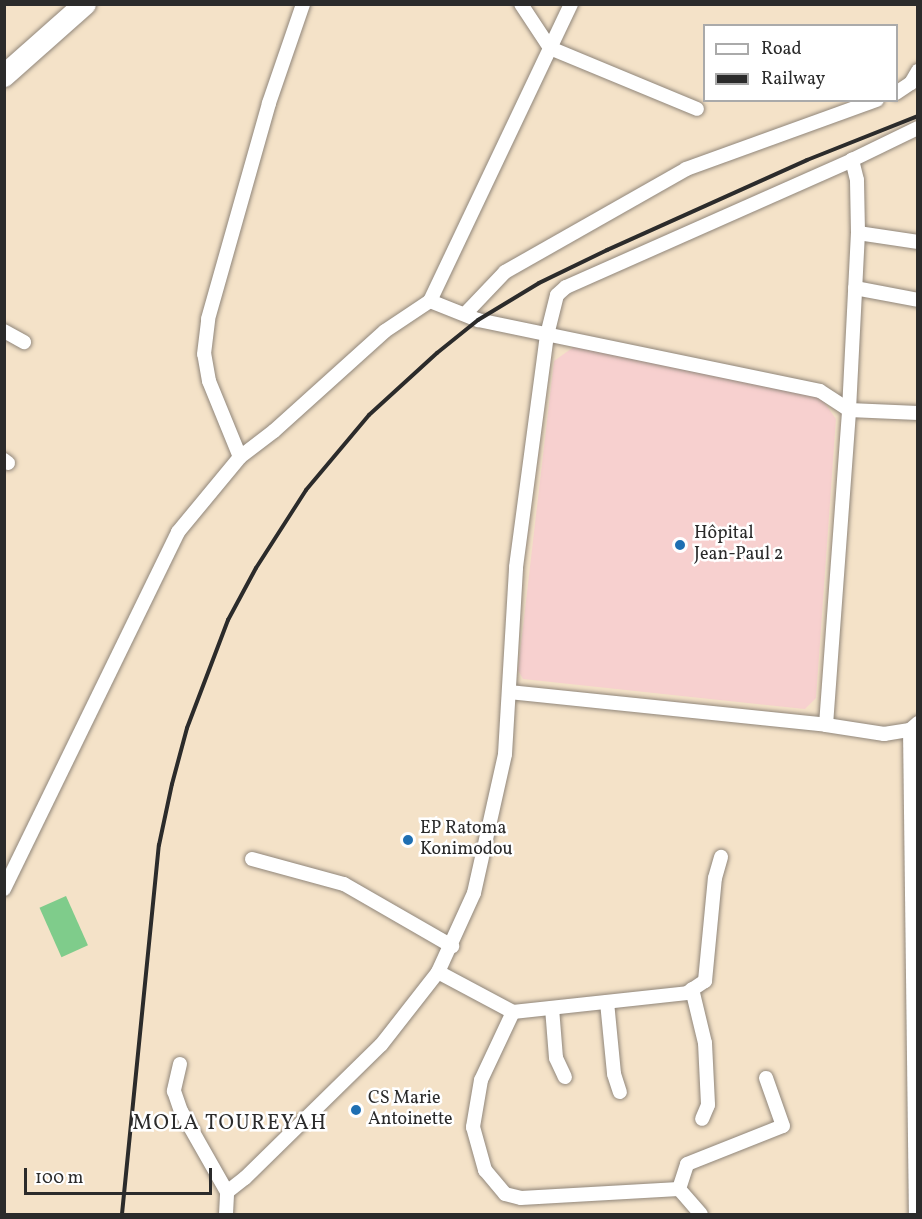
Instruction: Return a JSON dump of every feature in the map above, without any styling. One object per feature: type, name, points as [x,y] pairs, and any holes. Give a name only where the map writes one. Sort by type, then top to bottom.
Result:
[{"type":"main road","points":[[4,76],[85,4]]},
{"type":"street","points":[[240,457],[209,381],[204,354],[208,319],[268,103],[303,4]]},
{"type":"street","points":[[521,4],[550,48],[697,108]]},
{"type":"street","points":[[4,889],[178,532],[240,457],[274,431],[385,331],[430,301],[571,4]]},
{"type":"street","points":[[898,92],[911,83],[918,71]]},
{"type":"street","points":[[465,314],[505,272],[686,169],[871,102]]},
{"type":"street","points":[[227,1192],[246,1178],[381,1045],[438,972],[452,946],[474,893],[505,754],[516,567],[547,335],[557,295],[566,287],[852,160],[915,129]]},
{"type":"street","points":[[826,725],[849,410],[858,233],[857,180],[852,160]]},
{"type":"street","points":[[858,233],[918,242]]},
{"type":"street","points":[[855,288],[918,300]]},
{"type":"street","points":[[430,301],[478,320],[820,391],[849,410],[918,413]]},
{"type":"street","points":[[4,331],[24,342]]},
{"type":"street","points":[[509,692],[826,725],[884,734],[914,727],[916,1215]]},
{"type":"street","points":[[438,972],[513,1012],[687,993],[705,981],[715,878],[721,857]]},
{"type":"street","points":[[252,859],[344,884],[452,946]]},
{"type":"street","points":[[692,989],[705,1043],[708,1105],[702,1119]]},
{"type":"street","points":[[607,1002],[614,1074],[620,1092]]},
{"type":"street","points":[[552,1008],[556,1058],[565,1077]]},
{"type":"street","points":[[513,1012],[481,1080],[473,1127],[485,1170],[505,1194],[521,1198],[679,1189]]},
{"type":"street","points":[[180,1064],[174,1091],[181,1112],[227,1192],[226,1215]]},
{"type":"street","points":[[679,1189],[687,1164],[783,1126],[766,1078]]},
{"type":"street","points":[[679,1189],[701,1215]]},
{"type":"shaded area","name":"Hôpital Jean-Paul 2","points":[[575,346],[819,395],[836,419],[816,698],[805,709],[523,679],[518,670],[554,361]]},
{"type":"green space","points":[[66,896],[88,945],[61,957],[40,908]]},
{"type":"railway","points":[[122,1214],[159,845],[172,784],[187,728],[228,620],[256,568],[306,490],[369,415],[437,353],[478,320],[539,283],[607,250],[807,160],[918,116]]},
{"type":"place","name":"Hôpital Jean-Paul 2","points":[[680,545]]},
{"type":"place","name":"EP Ratoma Konimodou","points":[[408,840]]},
{"type":"place","name":"CS Marie Antoinette","points":[[356,1110]]},
{"type":"district","name":"MOLA TOUREYAH","points":[[230,1124]]}]
